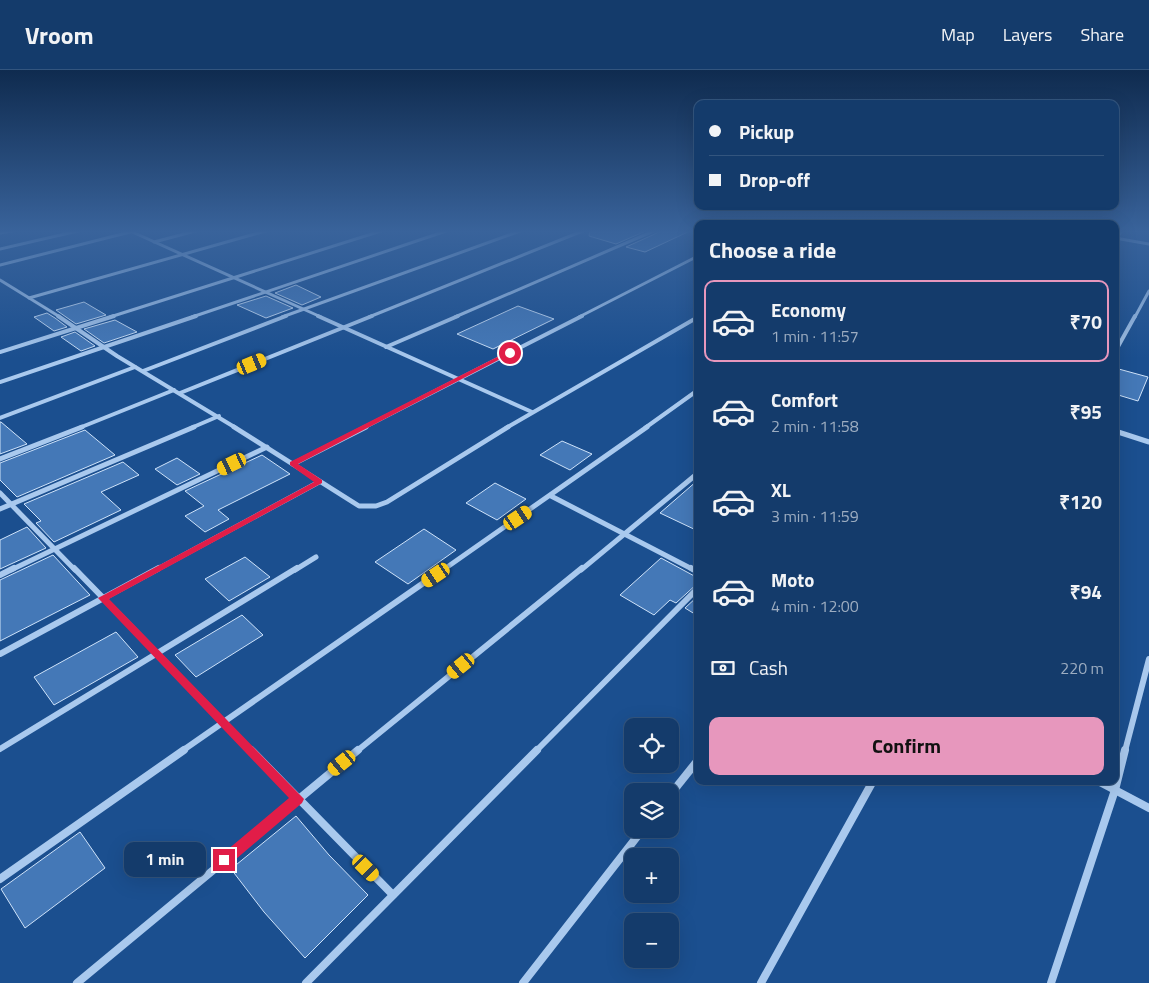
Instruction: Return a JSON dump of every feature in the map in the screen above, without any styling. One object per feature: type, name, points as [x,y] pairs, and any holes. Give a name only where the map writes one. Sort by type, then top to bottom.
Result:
[{"type":"street","points":[[29,298],[120,273]]},
{"type":"street","points":[[222,273],[532,412]]},
{"type":"street","points":[[0,352],[251,273]]},
{"type":"street","points":[[0,382],[323,273]]},
{"type":"street","points":[[143,371],[303,309],[404,273]]},
{"type":"street","points":[[180,393],[478,273]]},
{"type":"street","points":[[386,347],[558,273]]},
{"type":"street","points":[[292,464],[666,273]]},
{"type":"street","points":[[0,280],[3,284],[29,298],[135,367],[219,416],[359,506],[376,506],[387,502],[532,412],[694,319]]},
{"type":"street","points":[[1119,345],[1149,291]]},
{"type":"street","points":[[0,418],[135,367]]},
{"type":"street","points":[[0,459],[174,390]]},
{"type":"street","points":[[0,879],[222,721],[551,496],[694,393]]},
{"type":"street","points":[[0,509],[219,416]]},
{"type":"street","points":[[1119,432],[1149,442]]},
{"type":"street","points":[[0,576],[267,447]]},
{"type":"street","points":[[77,983],[298,799],[694,476]]},
{"type":"street","points":[[0,654],[320,482]]},
{"type":"street","points":[[0,493],[393,895]]},
{"type":"street","points":[[551,496],[694,570]]},
{"type":"street","points":[[0,749],[316,557]]},
{"type":"street","points":[[306,983],[694,592]]},
{"type":"street","points":[[1119,775],[1149,659]]},
{"type":"street","points":[[679,784],[694,765]]},
{"type":"street","points":[[761,983],[871,785]]},
{"type":"street","points":[[1106,785],[1149,808]]},
{"type":"street","points":[[1051,983],[1116,785]]},
{"type":"street","points":[[523,983],[636,838]]},
{"type":"building","points":[[296,285],[321,297],[302,305],[275,293]]},
{"type":"building","points":[[266,296],[293,308],[266,318],[237,305]]},
{"type":"building","points":[[84,302],[106,315],[76,324],[56,310]]},
{"type":"building","points":[[518,306],[554,319],[493,349],[457,334]]},
{"type":"building","points":[[47,313],[67,327],[54,331],[34,317]]},
{"type":"building","points":[[115,320],[137,332],[104,343],[84,329]]},
{"type":"building","points":[[75,332],[95,346],[81,351],[61,337]]},
{"type":"building","points":[[1119,369],[1148,377],[1138,401],[1119,395]]},
{"type":"building","points":[[1,422],[27,444],[0,454]]},
{"type":"building","points":[[85,430],[115,455],[17,497],[0,480],[0,463]]},
{"type":"building","points":[[562,441],[592,454],[570,470],[540,455]]},
{"type":"building","points":[[262,455],[290,474],[218,510],[229,519],[205,532],[185,516],[204,506],[185,491]]},
{"type":"building","points":[[177,458],[200,474],[177,485],[155,469]]},
{"type":"building","points":[[123,462],[139,475],[101,492],[121,510],[54,542],[36,523],[41,521],[24,504]]},
{"type":"building","points":[[495,483],[526,499],[497,520],[466,503]]},
{"type":"building","points":[[694,483],[694,529],[660,513]]},
{"type":"building","points":[[27,527],[46,548],[0,569],[0,540]]},
{"type":"building","points":[[424,529],[456,550],[408,584],[375,562]]},
{"type":"building","points":[[53,555],[90,595],[0,641],[0,580]]},
{"type":"building","points":[[245,557],[270,577],[229,601],[205,579]]},
{"type":"building","points":[[661,558],[694,576],[694,587],[676,603],[670,600],[654,615],[620,595]]},
{"type":"building","points":[[694,600],[694,614],[685,608]]},
{"type":"building","points":[[242,615],[263,635],[196,677],[175,655]]},
{"type":"building","points":[[116,632],[138,657],[54,705],[34,677]]},
{"type":"building","points":[[296,816],[329,855],[368,895],[305,958],[264,912],[231,869]]},
{"type":"building","points":[[80,832],[105,868],[25,928],[1,889]]},
{"type":"route","points":[[224,860],[298,799],[103,598],[320,482],[292,464],[510,353]]}]
